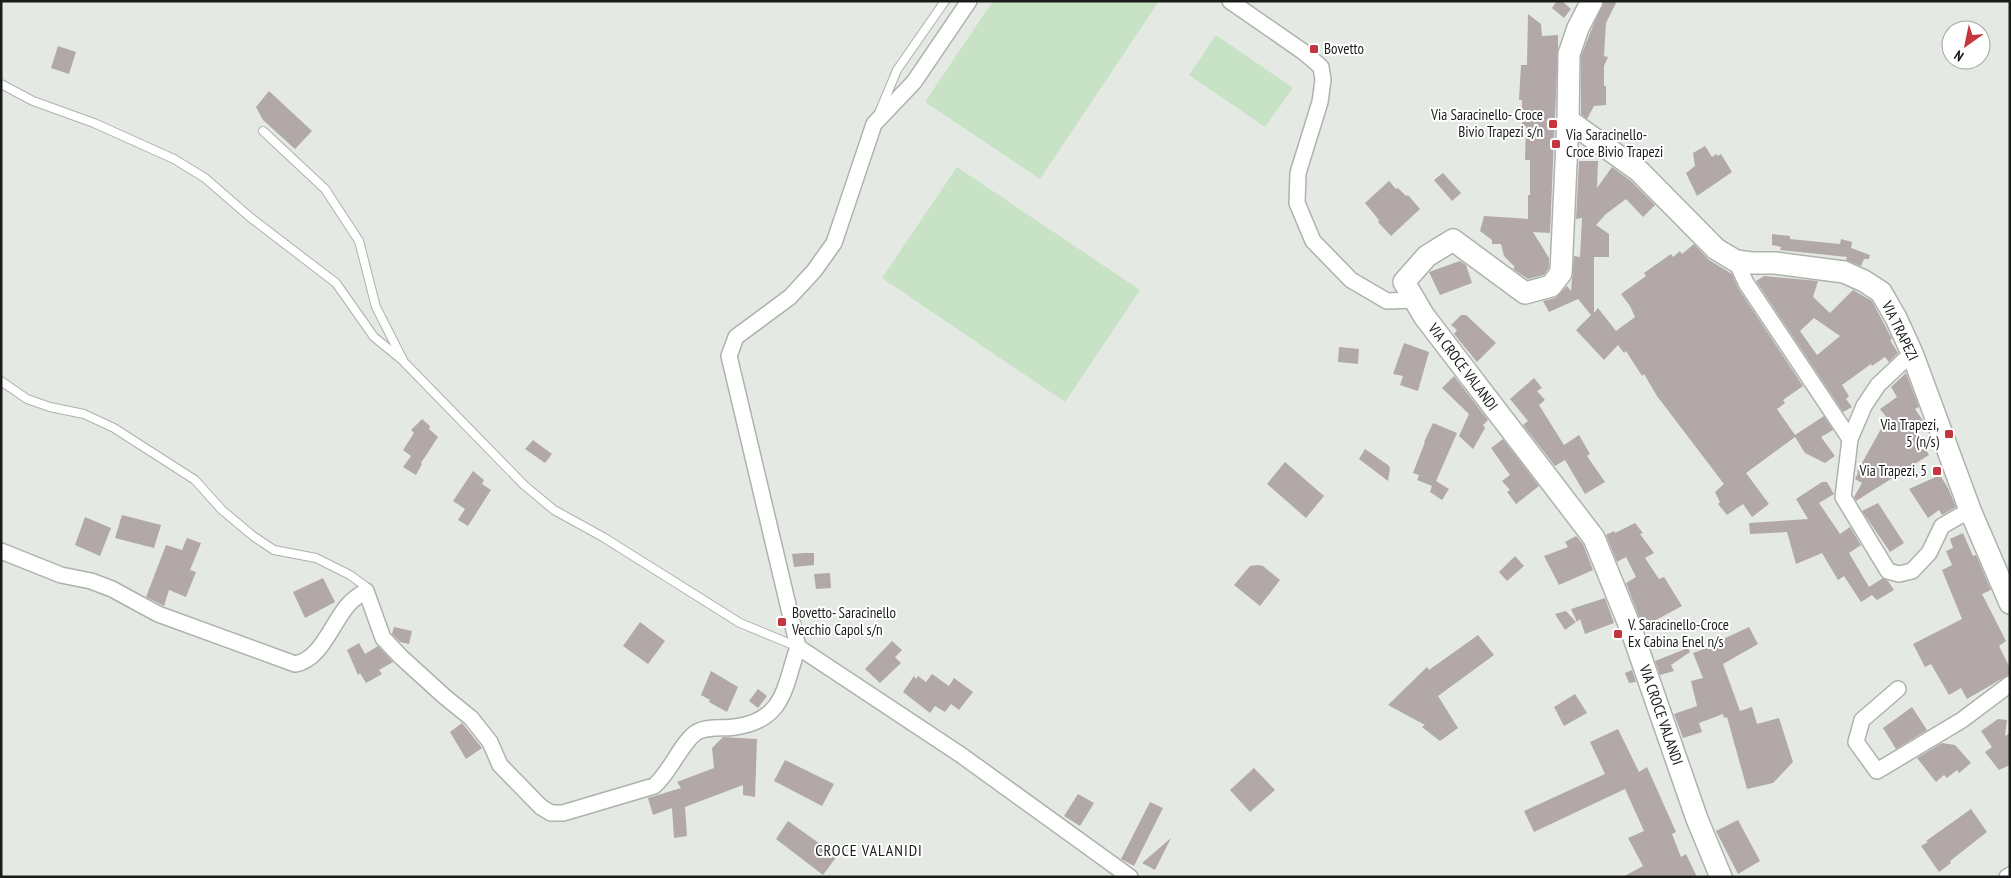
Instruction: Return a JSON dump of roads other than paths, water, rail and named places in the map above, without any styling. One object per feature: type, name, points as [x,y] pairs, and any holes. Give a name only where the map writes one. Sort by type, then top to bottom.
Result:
[{"type":"street","points":[[1,551],[61,575],[92,581],[112,589],[158,614],[295,664],[301,663],[318,649],[347,607],[356,597],[366,591],[383,638],[415,670],[471,718],[490,742],[500,765],[541,807],[551,813],[563,813],[654,786],[663,778],[677,756],[696,733],[706,729],[751,725],[766,718],[781,699],[798,647],[729,356],[736,337],[790,297],[814,271],[834,242],[874,124],[914,82],[968,1]]},
{"type":"street","points":[[1230,1],[1305,53],[1321,67],[1323,80],[1320,102],[1298,173],[1297,203],[1313,241],[1352,280],[1387,301],[1415,300]]},
{"type":"street","name":"VIA CROCE VALANDI","points":[[1592,1],[1578,28],[1569,54],[1561,273],[1550,286],[1525,293],[1453,240],[1427,256],[1404,282],[1430,324],[1594,538],[1632,629],[1697,819],[1721,877]]},
{"type":"street","name":"VIA TRAPEZI","points":[[1568,120],[1639,171],[1716,249],[1736,261],[1775,263],[1844,272],[1864,281],[1881,292],[1896,318],[1912,353],[1970,510],[2010,603]]},
{"type":"street","points":[[1736,261],[1746,283],[1850,439]]},
{"type":"street","points":[[1912,353],[1878,385],[1864,406],[1850,439],[1842,497],[1888,571],[1899,574],[1912,571],[1929,553],[1942,526],[1970,510]]},
{"type":"street","points":[[798,647],[961,755],[1130,877]]},
{"type":"street","points":[[1898,689],[1862,720],[1856,742],[1877,771],[1962,720],[2010,684]]},
{"type":"lane","points":[[874,124],[897,70],[945,1]]},
{"type":"lane","points":[[1,84],[33,101],[94,124],[174,159],[205,178],[250,218],[336,283],[374,336],[404,362],[524,485],[554,510],[603,537],[740,623],[798,647]]},
{"type":"lane","points":[[263,131],[325,189],[359,241],[376,307],[404,362]]},
{"type":"lane","points":[[1,381],[26,399],[50,407],[84,414],[114,428],[195,480],[222,510],[260,541],[274,550],[316,558],[350,575],[365,586],[366,591]]},
{"type":"place","name":"Bovetto","points":[[1314,49]]},
{"type":"place","name":"Via Saracinello- Croce Bivio Trapezi s/n","points":[[1553,124]]},
{"type":"place","name":"Via Saracinello- Croce Bivio Trapezi","points":[[1556,144]]},
{"type":"place","name":"Via Trapezi, 5 (n/s)","points":[[1949,434]]},
{"type":"place","name":"Via Trapezi, 5","points":[[1937,471]]},
{"type":"place","name":"Bovetto- Saracinello Vecchio Capol s/n","points":[[782,622]]},
{"type":"place","name":"V. Saracinello-Croce Ex Cabina Enel n/s","points":[[1618,634]]},
{"type":"district","name":"CROCE VALANIDI","points":[[869,850]]}]
